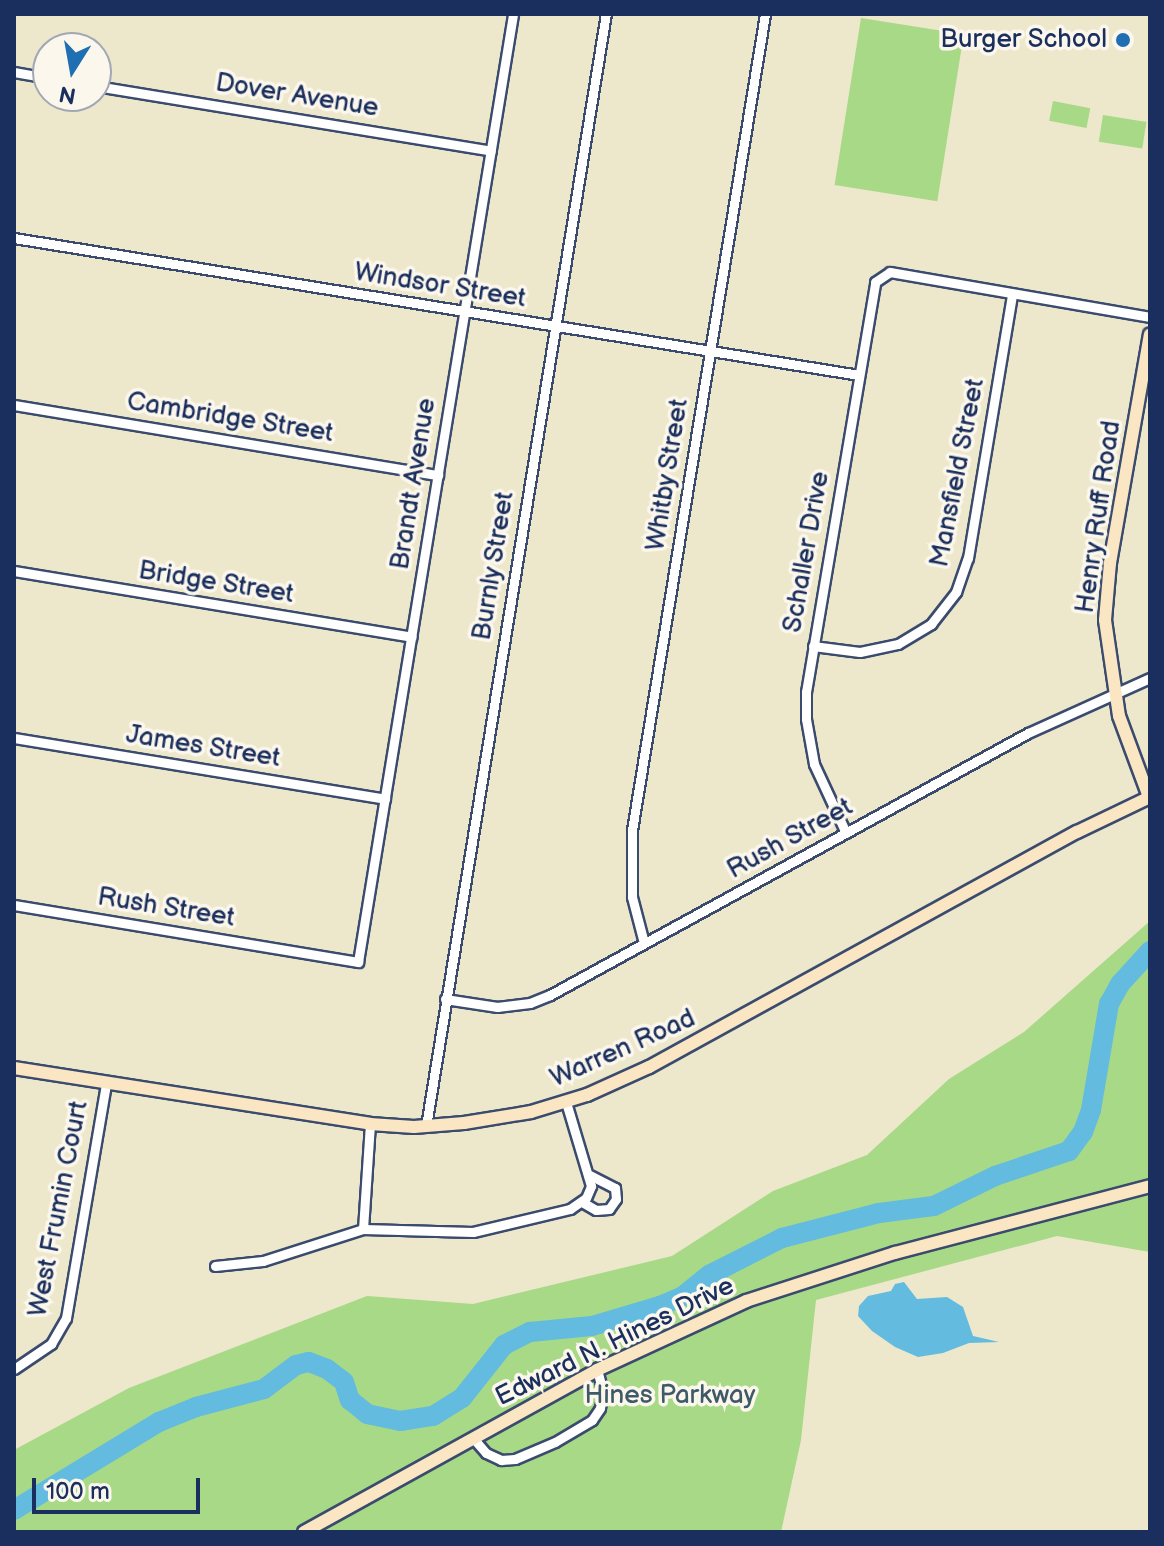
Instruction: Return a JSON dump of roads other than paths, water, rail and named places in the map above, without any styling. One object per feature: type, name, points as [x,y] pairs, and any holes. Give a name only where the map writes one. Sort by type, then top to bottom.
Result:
[{"type":"street","name":"Brandt Avenue","points":[[358,962],[513,14]]},
{"type":"street","name":"Burnly Street","points":[[426,1126],[606,14]]},
{"type":"street","name":"Whitby Street","points":[[644,943],[632,897],[632,830],[765,14]]},
{"type":"street","name":"Dover Avenue","points":[[112,89],[491,151]]},
{"type":"street","name":"Windsor Street","points":[[14,238],[859,375]]},
{"type":"street","name":"Schaller Drive","points":[[846,833],[821,782],[809,743],[806,692],[874,287],[881,276],[890,272],[1012,294]]},
{"type":"street","points":[[1012,294],[1150,317]]},
{"type":"street","name":"Mansfield Street","points":[[813,646],[860,652],[898,644],[931,624],[956,592],[968,558],[1012,294]]},
{"type":"street","name":"Henry Ruff Road","points":[[1149,797],[1113,692],[1106,638],[1110,563],[1150,334]]},
{"type":"street","name":"Cambridge Street","points":[[14,405],[438,475]]},
{"type":"street","name":"Bridge Street","points":[[14,571],[412,637]]},
{"type":"street","name":"Rush Street","points":[[445,999],[497,1007],[530,1003],[1028,733],[1113,692],[1150,678]]},
{"type":"street","name":"James Street","points":[[14,738],[385,799]]},
{"type":"street","name":"Warren Road","points":[[14,1068],[370,1124],[426,1126],[498,1119],[566,1102],[649,1067],[1077,832],[1149,797]]},
{"type":"street","name":"Rush Street","points":[[14,905],[358,962]]},
{"type":"street","name":"West Frumin Court","points":[[14,1369],[51,1344],[66,1318],[106,1083]]},
{"type":"street","points":[[215,1266],[263,1261],[363,1229],[473,1232],[570,1209],[582,1202],[591,1186],[566,1102]]},
{"type":"street","points":[[363,1229],[370,1124]]},
{"type":"street","points":[[582,1202],[596,1210],[609,1209],[616,1199],[615,1188],[590,1175]]},
{"type":"street","name":"Edward N. Hines Drive","points":[[304,1532],[597,1370],[693,1323],[796,1283],[1150,1186]]},
{"type":"street","points":[[473,1438],[486,1453],[501,1460],[515,1459],[555,1442],[592,1420],[600,1408],[603,1392],[597,1370]]},
{"type":"water","points":[[904,1282],[917,1299],[947,1297],[963,1307],[973,1336],[999,1342],[969,1343],[943,1353],[918,1357],[895,1347],[872,1331],[858,1316],[859,1306],[868,1296],[891,1291],[895,1284]]},
{"type":"waterway","points":[[14,1510],[159,1422],[196,1407],[264,1389],[296,1365],[309,1362],[327,1369],[344,1382],[350,1400],[367,1414],[400,1421],[433,1416],[462,1398],[504,1345],[530,1332],[592,1326],[660,1306],[683,1296],[709,1275],[782,1238],[879,1213],[934,1206],[995,1176],[1069,1151],[1083,1132],[1091,1110],[1109,1004],[1120,984],[1150,951]]},
{"type":"place","name":"Burger School","points":[[1123,40]]},
{"type":"park label","name":"Hines Parkway","points":[[670,1396]]}]
